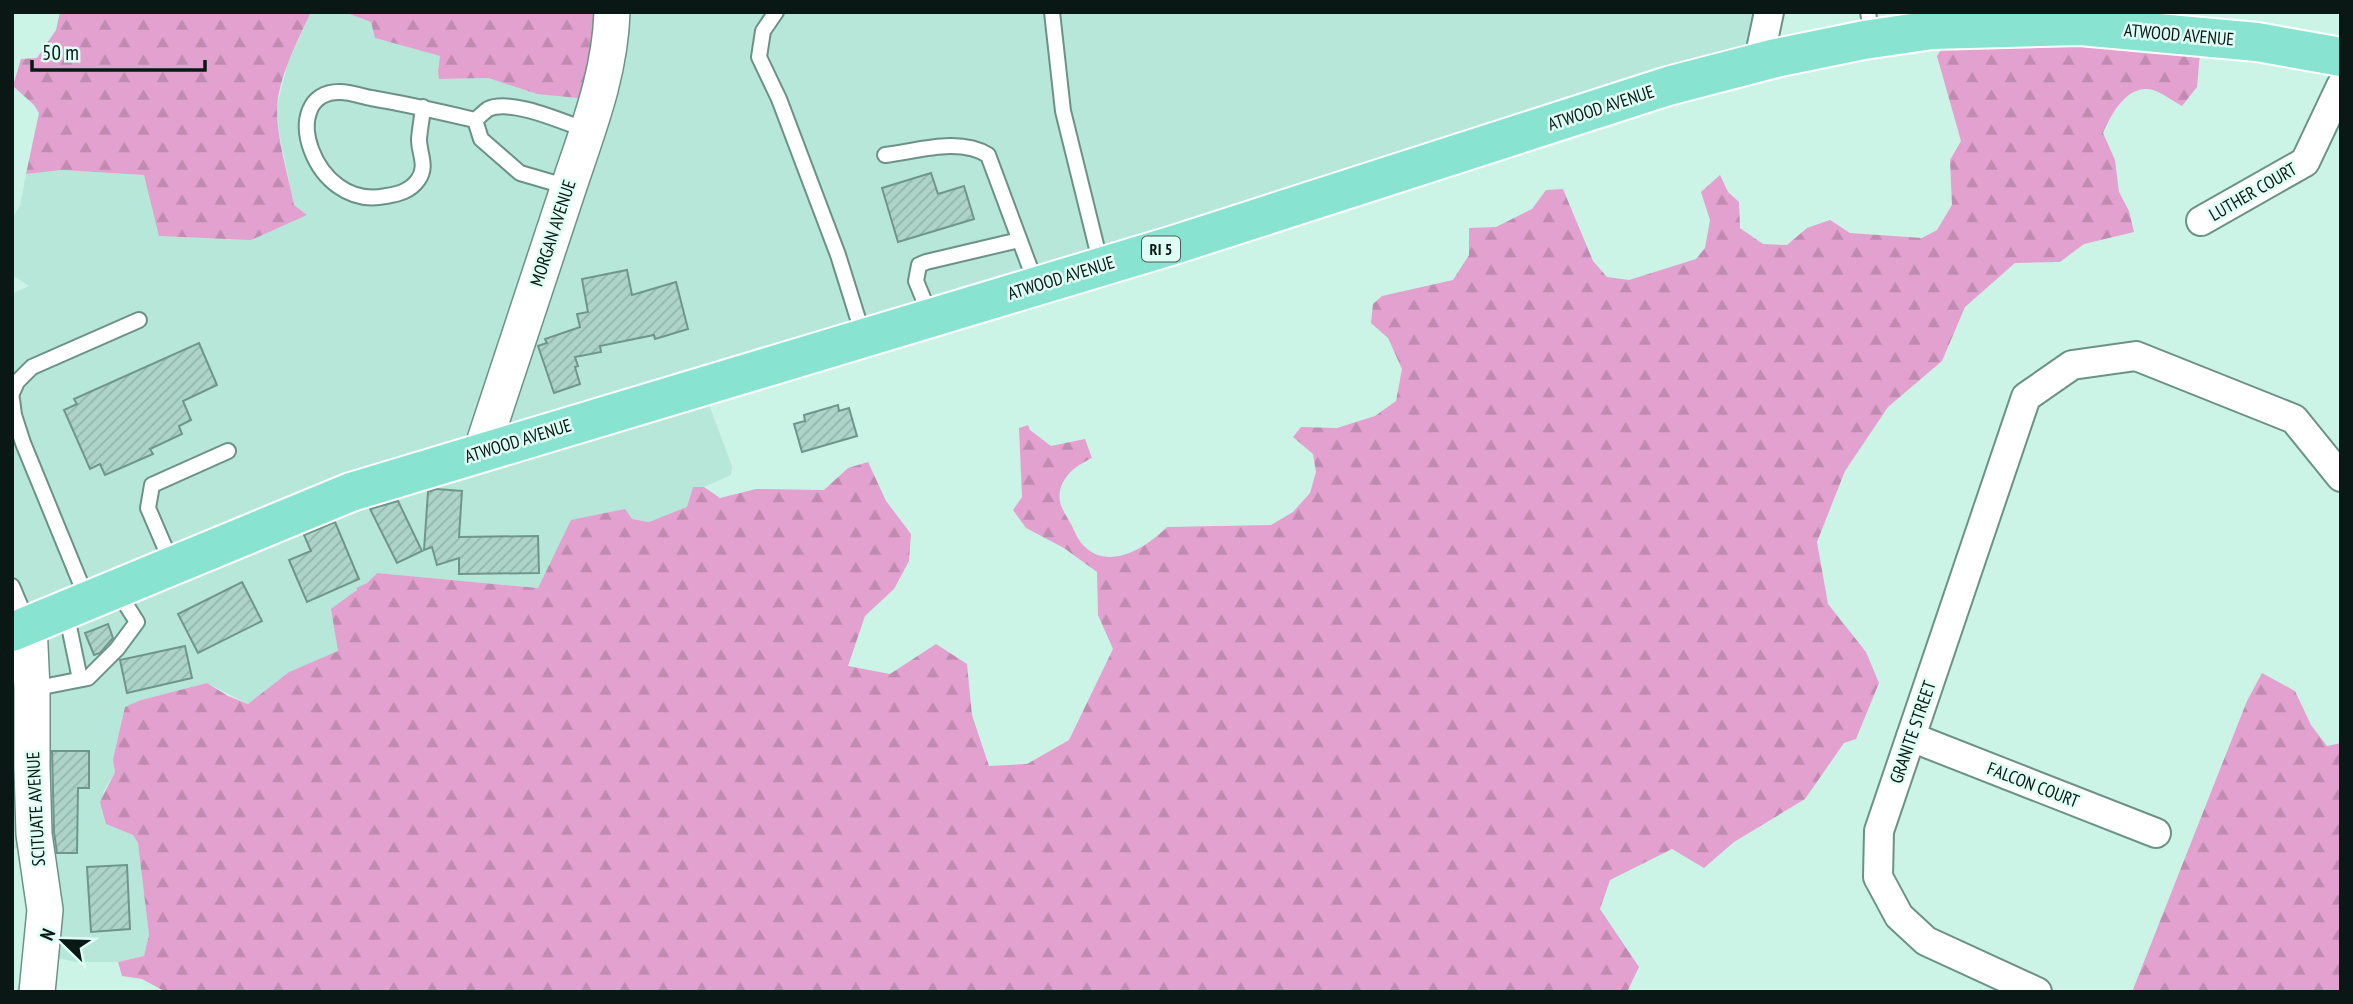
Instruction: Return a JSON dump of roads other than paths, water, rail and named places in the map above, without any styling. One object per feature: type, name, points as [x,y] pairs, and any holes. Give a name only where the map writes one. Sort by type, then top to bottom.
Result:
[{"type":"main road","name":"ATWOOD AVENUE","points":[[20,629],[351,492],[1036,286],[1668,86],[1758,64],[1870,26],[1932,30],[2059,19],[2080,26],[2140,22],[2257,41],[2339,58]]},
{"type":"street","name":"MORGAN AVENUE","points":[[481,452],[589,131],[602,84],[612,12]]},
{"type":"street","points":[[1758,64],[1769,12]]},
{"type":"street","name":"LUTHER COURT","points":[[2201,221],[2305,162],[2339,58]]},
{"type":"street","name":"GRANITE STREET","points":[[2037,992],[1926,941],[1899,916],[1878,877],[1879,831],[2026,397],[2072,365],[2136,356],[2294,419],[2341,477]]},
{"type":"street","name":"SCITUATE AVENUE","points":[[20,629],[33,689],[34,834],[45,910],[37,992]]},
{"type":"street","name":"FALCON COURT","points":[[1911,737],[2156,833]]},
{"type":"lane","points":[[776,12],[762,32],[760,57],[779,99],[838,255],[864,336]]},
{"type":"lane","points":[[1052,12],[1063,111],[1101,266]]},
{"type":"lane","points":[[423,107],[419,142],[424,166],[418,180],[404,192],[375,199],[355,195],[334,184],[315,162],[306,127],[309,111],[321,96],[339,92],[423,107],[475,120]]},
{"type":"lane","points":[[475,120],[488,109],[519,108],[589,131]]},
{"type":"lane","points":[[475,120],[481,139],[520,173],[568,187]]},
{"type":"lane","points":[[886,155],[961,145],[988,155],[1036,286]]},
{"type":"lane","points":[[931,317],[916,281],[919,265],[926,261],[1019,240]]},
{"type":"lane","points":[[12,393],[17,382],[32,367],[139,320]]},
{"type":"lane","points":[[12,399],[23,443],[90,599],[80,679]]},
{"type":"lane","points":[[173,565],[148,509],[152,485],[228,451]]},
{"type":"lane","points":[[12,586],[20,629]]},
{"type":"lane","points":[[33,689],[88,678],[117,649],[137,622],[90,599]]}]
